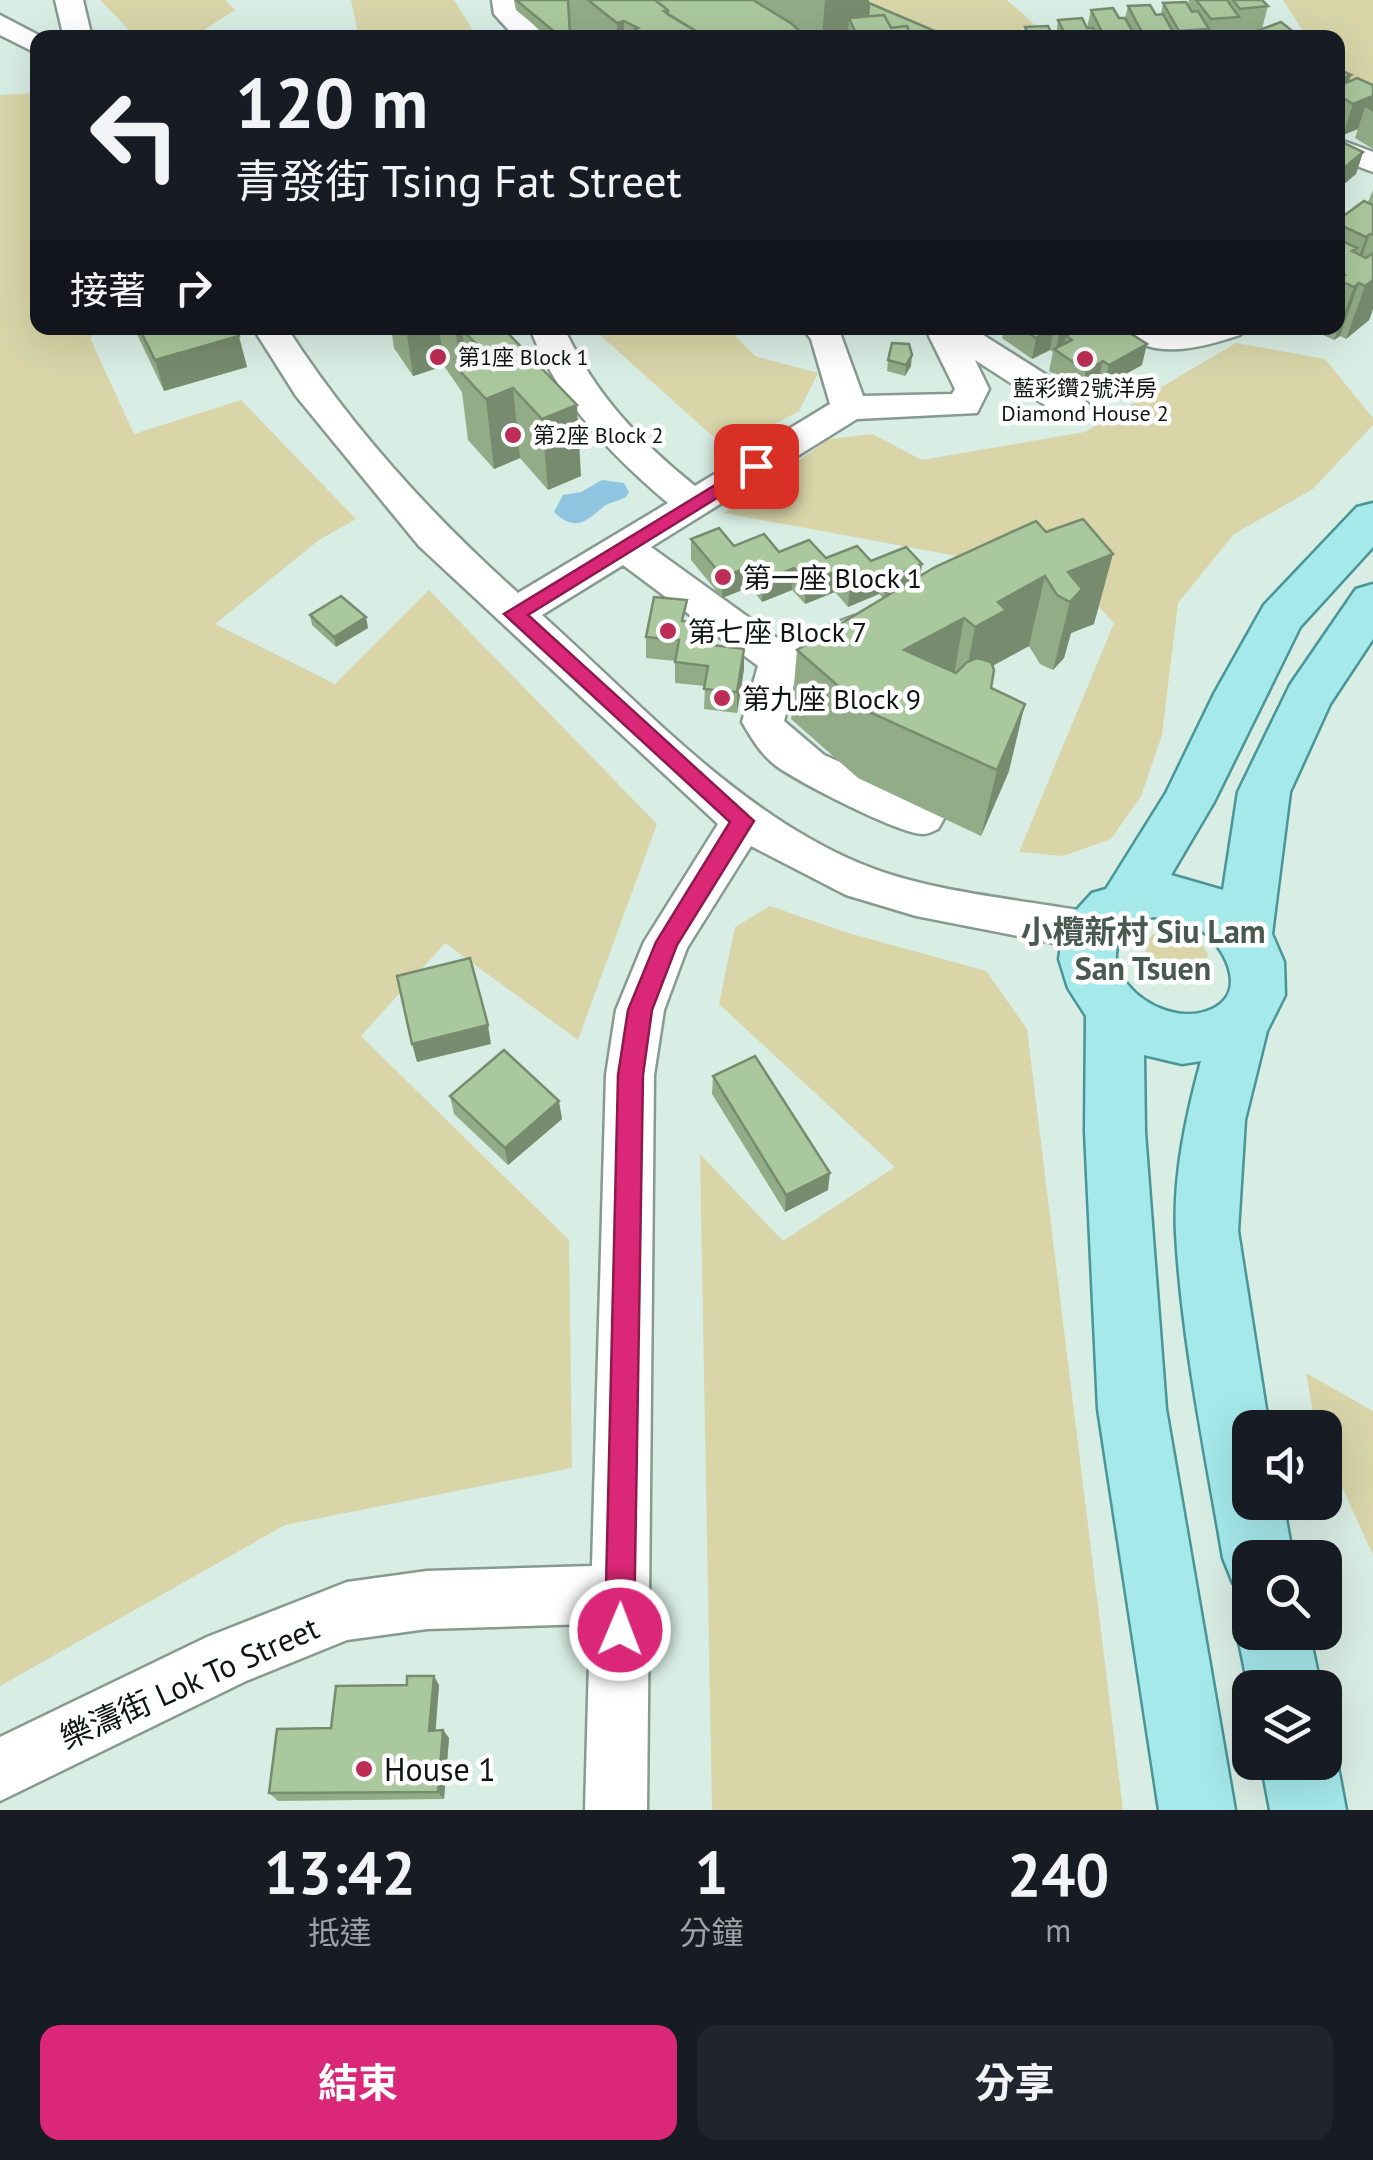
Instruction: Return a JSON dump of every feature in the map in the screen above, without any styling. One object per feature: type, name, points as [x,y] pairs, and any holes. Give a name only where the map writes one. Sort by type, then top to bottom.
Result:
[{"type":"main road","points":[[1109,915],[1178,896],[1226,917],[1244,935],[1260,972],[1253,1008],[1240,1022],[1219,1034],[1193,1039],[1166,1037],[1138,1028],[1115,1013],[1098,994],[1088,972],[1086,951],[1109,915],[1188,802],[1281,617],[1373,518]]},
{"type":"main road","points":[[1244,935],[1264,792],[1308,698],[1373,602]]},
{"type":"main road","points":[[1115,1013],[1115,1132],[1132,1409],[1196,1810]]},
{"type":"main road","points":[[1240,1022],[1215,1120],[1207,1231],[1227,1380],[1255,1540]]},
{"type":"main road","points":[[1302,1780],[1308,1810]]},
{"type":"street","points":[[69,0],[76,30]]},
{"type":"street","points":[[506,0],[508,14],[525,30]]},
{"type":"street","points":[[0,23],[30,41]]},
{"type":"street","points":[[1345,151],[1373,163]]},
{"type":"street","points":[[274,335],[308,388],[432,537],[743,821],[846,877],[916,898],[1109,915]]},
{"type":"street","points":[[550,335],[562,366],[595,414],[647,468],[693,504]]},
{"type":"street","points":[[824,335],[849,408]]},
{"type":"street","points":[[514,614],[849,408],[965,404],[972,390],[949,335]]},
{"type":"street","points":[[957,335],[1071,406]]},
{"type":"street","points":[[1156,335],[1170,341],[1206,335]]},
{"type":"street","points":[[625,546],[780,661]]},
{"type":"street","points":[[780,661],[882,619]]},
{"type":"street","points":[[780,661],[763,722],[772,739],[838,784],[923,817]]},
{"type":"street","points":[[616,1810],[630,1075],[640,1010],[667,942],[743,821]]},
{"type":"street","name":"樂濤街 Lok To Street","points":[[0,1770],[228,1658],[347,1611],[427,1600],[620,1594]]},
{"type":"shaded area","points":[[100,0],[225,0],[235,10],[206,30],[129,30]]},
{"type":"shaded area","points":[[351,0],[454,0],[473,30],[357,30]]},
{"type":"shaded area","points":[[867,0],[1007,0],[1036,26],[1017,30],[935,30]]},
{"type":"shaded area","points":[[1283,0],[1373,0],[1373,95],[1345,81],[1345,30],[1302,30]]},
{"type":"shaded area","points":[[30,93],[30,335],[94,335],[90,338],[134,434],[241,400],[356,519],[319,540],[215,624],[335,684],[429,590],[657,824],[578,1040],[445,943],[361,1036],[569,1240],[572,1468],[285,1525],[0,1686],[0,95]]},
{"type":"shaded area","points":[[600,335],[735,335],[755,356],[818,373],[799,411],[728,450]]},
{"type":"shaded area","points":[[1236,343],[1325,359],[1373,418],[1373,425],[1313,489],[1234,534],[1178,603],[1162,735],[1141,796],[1111,839],[1063,856],[1019,852],[1114,623],[1071,577],[724,513],[829,439],[872,434],[922,460],[1085,432]]},
{"type":"shaded area","points":[[770,906],[845,932],[986,971],[1027,1029],[1123,1810],[712,1810],[700,1154],[783,1241],[895,1167],[719,1004],[735,927]]},
{"type":"shaded area","points":[[1178,929],[1197,937],[1208,954],[1204,970],[1190,979],[1163,975],[1146,956],[1147,942],[1154,934]]},
{"type":"shaded area","points":[[1306,1373],[1373,1411],[1373,1555],[1342,1487],[1342,1410],[1313,1410]]},
{"type":"water","points":[[602,480],[624,483],[629,492],[580,523],[568,522],[554,512],[563,495],[581,492]]},
{"type":"building","points":[[516,0],[568,0],[570,30],[552,30]]},
{"type":"building","points":[[588,0],[655,0],[669,15],[694,30],[636,30],[624,21],[617,23]]},
{"type":"building","points":[[655,0],[753,0],[798,30],[694,30],[668,14]]},
{"type":"building","points":[[1196,0],[1227,0],[1239,17],[1211,19]]},
{"type":"building","points":[[1233,0],[1262,0],[1268,6],[1240,9]]},
{"type":"building","points":[[1186,2],[1192,12],[1198,11],[1209,29],[1178,30],[1163,3]]},
{"type":"building","points":[[869,3],[933,30],[891,28],[884,15],[868,17]]},
{"type":"building","points":[[1150,5],[1156,15],[1163,14],[1172,30],[1141,30],[1128,6]]},
{"type":"building","points":[[1113,8],[1132,30],[1101,30],[1091,10]]},
{"type":"building","points":[[884,15],[891,28],[907,26],[908,30],[854,30],[849,18]]},
{"type":"building","points":[[1082,18],[1087,28],[1094,30],[1063,30],[1058,20]]},
{"type":"building","points":[[1281,22],[1291,30],[1260,30]]},
{"type":"building","points":[[1048,26],[1050,30],[1026,30],[1025,27]]},
{"type":"building","points":[[1357,78],[1373,85],[1373,96],[1353,104],[1345,99],[1345,83]]},
{"type":"building","points":[[1345,143],[1363,152],[1345,167]]},
{"type":"building","points":[[1364,201],[1373,205],[1373,235],[1366,237],[1345,227],[1345,215]]},
{"type":"building","points":[[1345,242],[1366,258],[1373,253],[1373,280],[1354,287],[1345,283]]},
{"type":"building","points":[[142,335],[239,336],[155,360]]},
{"type":"building","points":[[468,335],[510,335],[577,405],[542,419],[513,388],[486,399],[459,370],[489,358]]},
{"type":"building","points":[[1133,335],[1147,344],[1109,365],[1103,361],[1086,371],[1054,349],[1072,340],[1066,336]]},
{"type":"building","points":[[892,343],[909,344],[912,355],[906,365],[888,360]]},
{"type":"building","points":[[1083,519],[1113,554],[1068,572],[1082,589],[1070,602],[1057,595],[1045,576],[998,602],[1006,610],[975,627],[964,618],[904,650],[956,673],[977,658],[991,662],[991,688],[1025,704],[997,770],[867,711],[797,650],[935,567],[1036,521],[1046,532]]},
{"type":"building","points":[[719,528],[734,546],[764,534],[779,552],[809,540],[826,558],[857,546],[871,561],[906,547],[922,564],[887,579],[882,573],[850,586],[837,571],[806,583],[794,568],[763,581],[751,566],[723,577],[691,539]]},
{"type":"building","points":[[341,596],[366,617],[334,637],[310,615]]},
{"type":"building","points":[[654,597],[687,600],[682,621],[715,624],[712,645],[744,649],[737,692],[704,689],[708,666],[675,662],[679,640],[646,637]]},
{"type":"building","points":[[470,958],[488,1025],[412,1044],[397,976]]},
{"type":"building","points":[[504,1050],[559,1101],[505,1148],[450,1096]]},
{"type":"building","points":[[755,1056],[830,1173],[786,1195],[713,1076]]},
{"type":"building","name":"House 1","points":[[407,1676],[434,1676],[429,1731],[443,1730],[438,1792],[269,1793],[277,1729],[331,1728],[336,1686],[407,1685]]},
{"type":"place","name":"第1座 Block 1","points":[[438,357]]},
{"type":"place","name":"藍彩鑽2號洋房 Diamond House 2","points":[[1085,359]]},
{"type":"place","name":"第2座 Block 2","points":[[513,435]]},
{"type":"place","name":"第一座 Block 1","points":[[723,577]]},
{"type":"place","name":"第七座 Block 7","points":[[668,631]]},
{"type":"place","name":"第九座 Block 9","points":[[722,698]]},
{"type":"place","name":"House 1","points":[[364,1769]]},
{"type":"district","name":"小欖新村 Siu Lam San Tsuen","points":[[1143,950]]},
{"type":"route","points":[[620,1630],[630,1075],[640,1010],[667,942],[743,821],[514,614],[756,466]]}]
